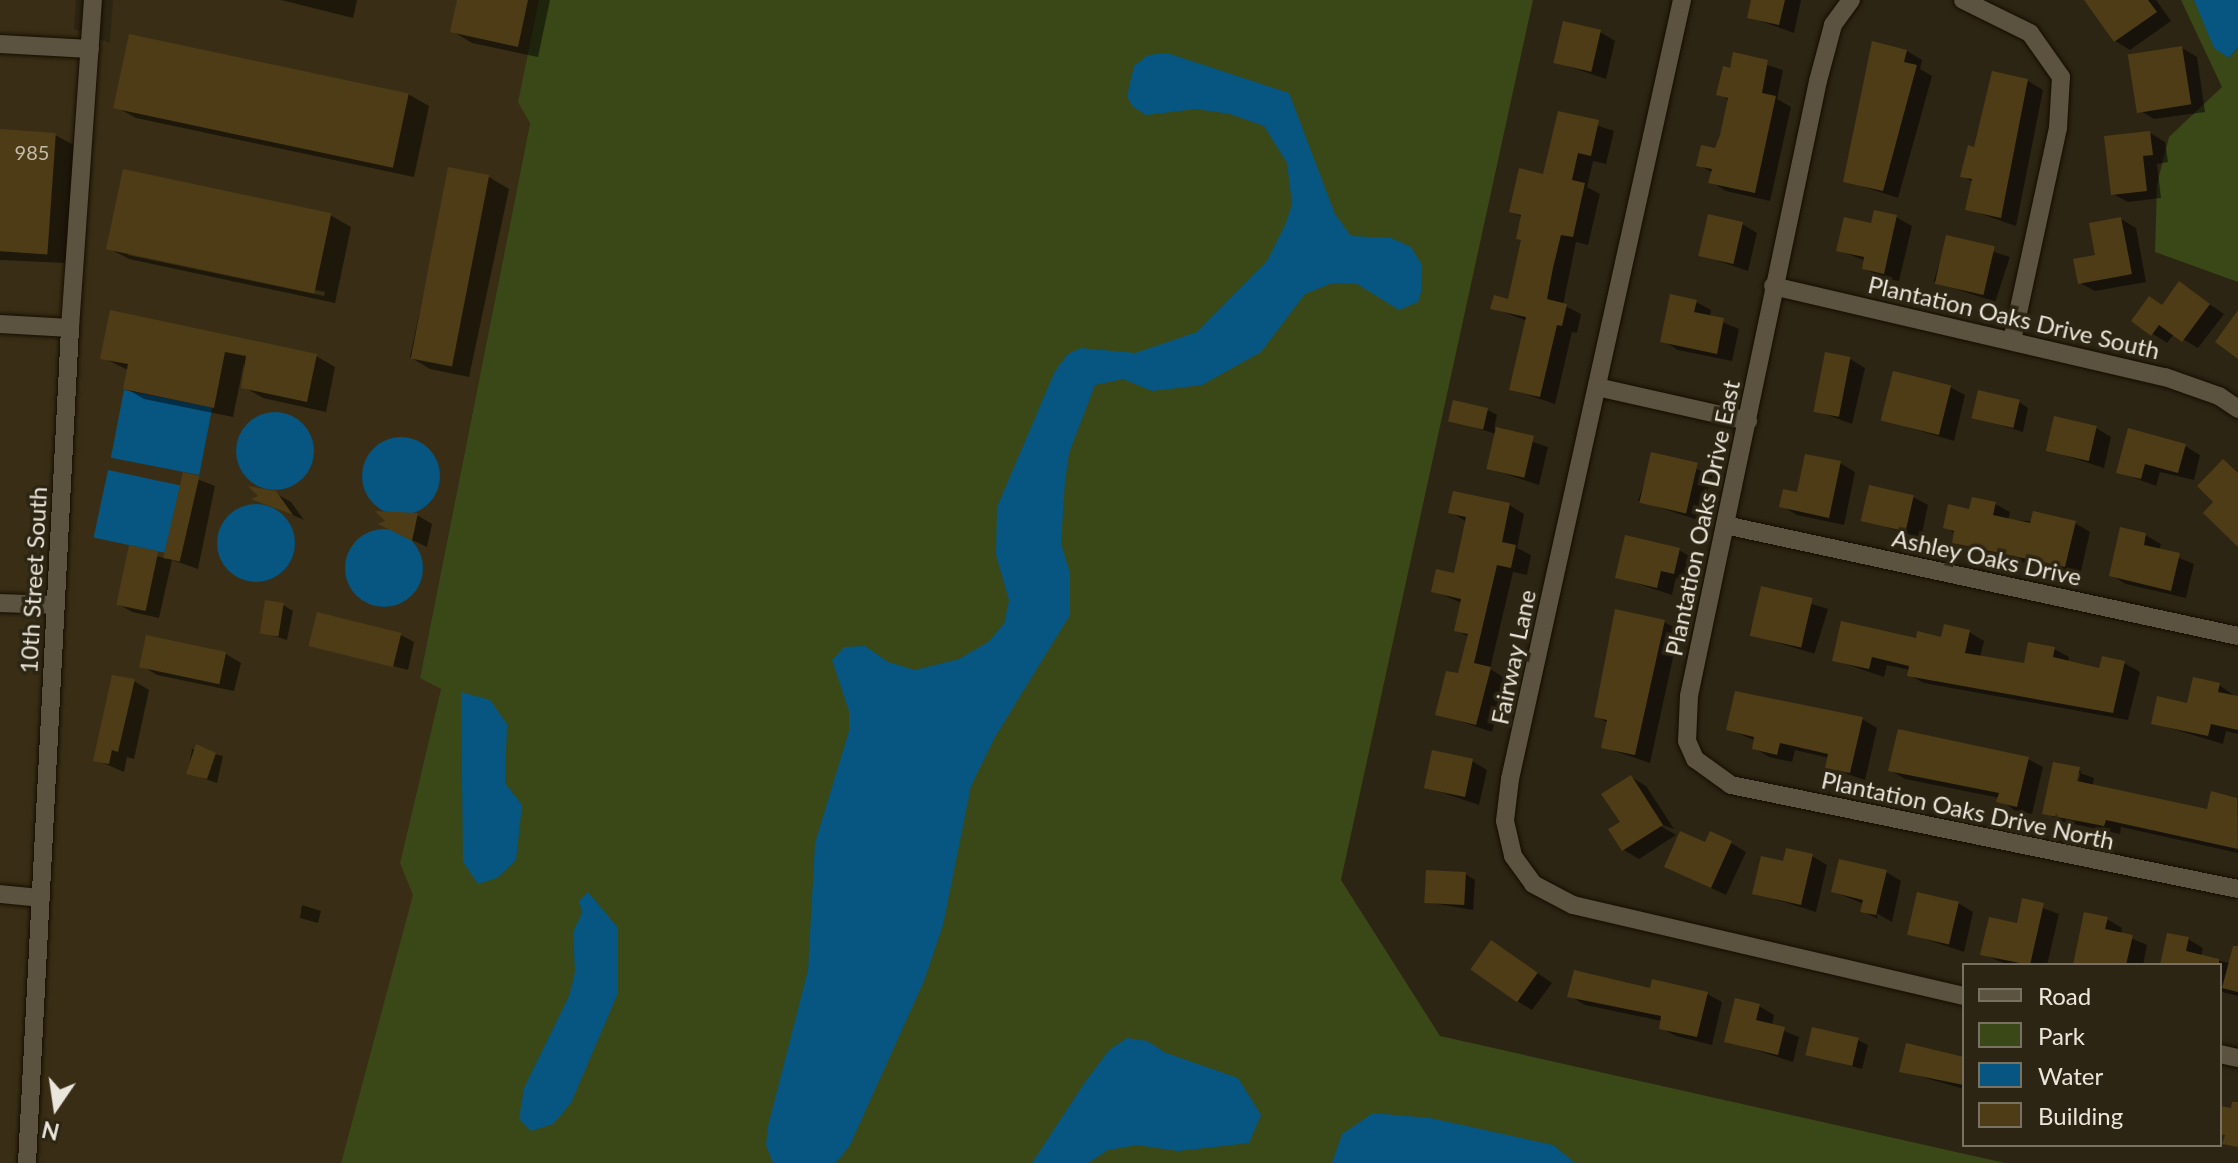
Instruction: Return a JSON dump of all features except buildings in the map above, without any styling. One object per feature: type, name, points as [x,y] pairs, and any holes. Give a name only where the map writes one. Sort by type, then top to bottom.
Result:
[{"type":"street","name":"10th Street South","points":[[27,1163],[70,328],[93,0]]},
{"type":"street","name":"Fairway Lane","points":[[1682,0],[1510,779],[1505,821],[1513,856],[1533,884],[1573,905],[1962,996]]},
{"type":"street","points":[[1963,0],[2006,17],[2030,33],[2061,77],[2064,95],[2012,341]]},
{"type":"street","name":"Plantation Oaks Drive East","points":[[1695,759],[1684,725],[1773,286],[1825,53],[1833,25],[1849,2]]},
{"type":"street","points":[[0,44],[90,49]]},
{"type":"street","name":"Plantation Oaks Drive South","points":[[1773,286],[2165,377],[2219,396],[2238,409]]},
{"type":"street","points":[[0,324],[70,328]]},
{"type":"street","points":[[1597,387],[1748,421]]},
{"type":"street","name":"Ashley Oaks Drive","points":[[1725,525],[2238,636]]},
{"type":"street","points":[[0,603],[56,605]]},
{"type":"street","name":"Plantation Oaks Drive North","points":[[1695,759],[1731,785],[2238,889]]},
{"type":"street","points":[[0,894],[41,898]]},
{"type":"shaded area","points":[[0,0],[76,0],[74,29],[110,43],[113,0],[554,0],[420,677],[441,689],[400,863],[414,894],[341,1163],[0,1163]]},
{"type":"green space","points":[[539,0],[1533,0],[1341,880],[1440,1036],[2005,1163],[341,1163],[413,895],[400,863],[441,689],[420,678],[530,123],[518,102]]},
{"type":"green space","points":[[2181,0],[2194,0],[2229,58],[2238,47],[2238,282],[2155,252],[2157,184],[2169,137],[2222,87]]},
{"type":"water","points":[[2194,0],[2238,0],[2238,47],[2229,58],[2214,48]]},
{"type":"water","points":[[1167,53],[1289,93],[1335,214],[1351,236],[1391,238],[1411,247],[1422,265],[1418,302],[1399,310],[1357,284],[1332,283],[1305,294],[1261,352],[1202,385],[1152,391],[1123,379],[1095,385],[1069,453],[1065,481],[1061,544],[1070,573],[1070,615],[995,737],[971,786],[943,925],[924,981],[850,1145],[836,1163],[773,1163],[766,1145],[768,1126],[808,970],[815,843],[849,731],[849,711],[832,660],[844,647],[865,646],[888,662],[915,670],[959,659],[988,642],[1004,624],[1009,600],[996,555],[997,507],[1055,371],[1068,354],[1081,348],[1135,353],[1197,332],[1267,261],[1286,223],[1292,204],[1287,163],[1264,126],[1230,114],[1196,109],[1146,115],[1132,106],[1127,96],[1134,66],[1148,55]]},
{"type":"water","points":[[124,390],[212,407],[199,475],[111,458]]},
{"type":"water","points":[[275,412],[290,415],[303,423],[311,436],[314,451],[311,466],[303,479],[290,487],[275,490],[260,487],[247,479],[239,466],[236,451],[239,436],[247,423],[260,415]]},
{"type":"water","points":[[401,437],[416,440],[429,448],[437,461],[440,476],[437,491],[429,504],[416,512],[401,515],[386,512],[373,504],[365,491],[362,476],[365,461],[373,448],[386,440]]},
{"type":"water","points":[[108,470],[180,485],[166,553],[94,537]]},
{"type":"water","points":[[248,504],[264,504],[278,510],[289,521],[295,543],[289,565],[278,576],[264,582],[248,582],[234,576],[223,565],[217,551],[217,535],[223,521],[234,510]]},
{"type":"water","points":[[376,529],[392,529],[406,535],[417,546],[423,568],[417,590],[406,601],[392,607],[376,607],[362,601],[351,590],[345,576],[345,560],[351,546],[362,535]]},
{"type":"water","points":[[461,692],[490,700],[507,724],[505,783],[522,805],[516,860],[497,878],[478,884],[463,862]]},
{"type":"water","points":[[588,892],[618,928],[618,993],[571,1103],[553,1124],[531,1131],[519,1119],[524,1088],[569,996],[575,972],[573,932],[582,913],[579,901]]},
{"type":"water","points":[[1127,1038],[1147,1041],[1166,1053],[1238,1078],[1261,1115],[1249,1143],[1178,1151],[1137,1145],[1108,1150],[1088,1163],[1032,1163],[1109,1050]]},
{"type":"water","points":[[1373,1113],[1430,1118],[1553,1145],[1575,1163],[1332,1163],[1342,1134]]}]
